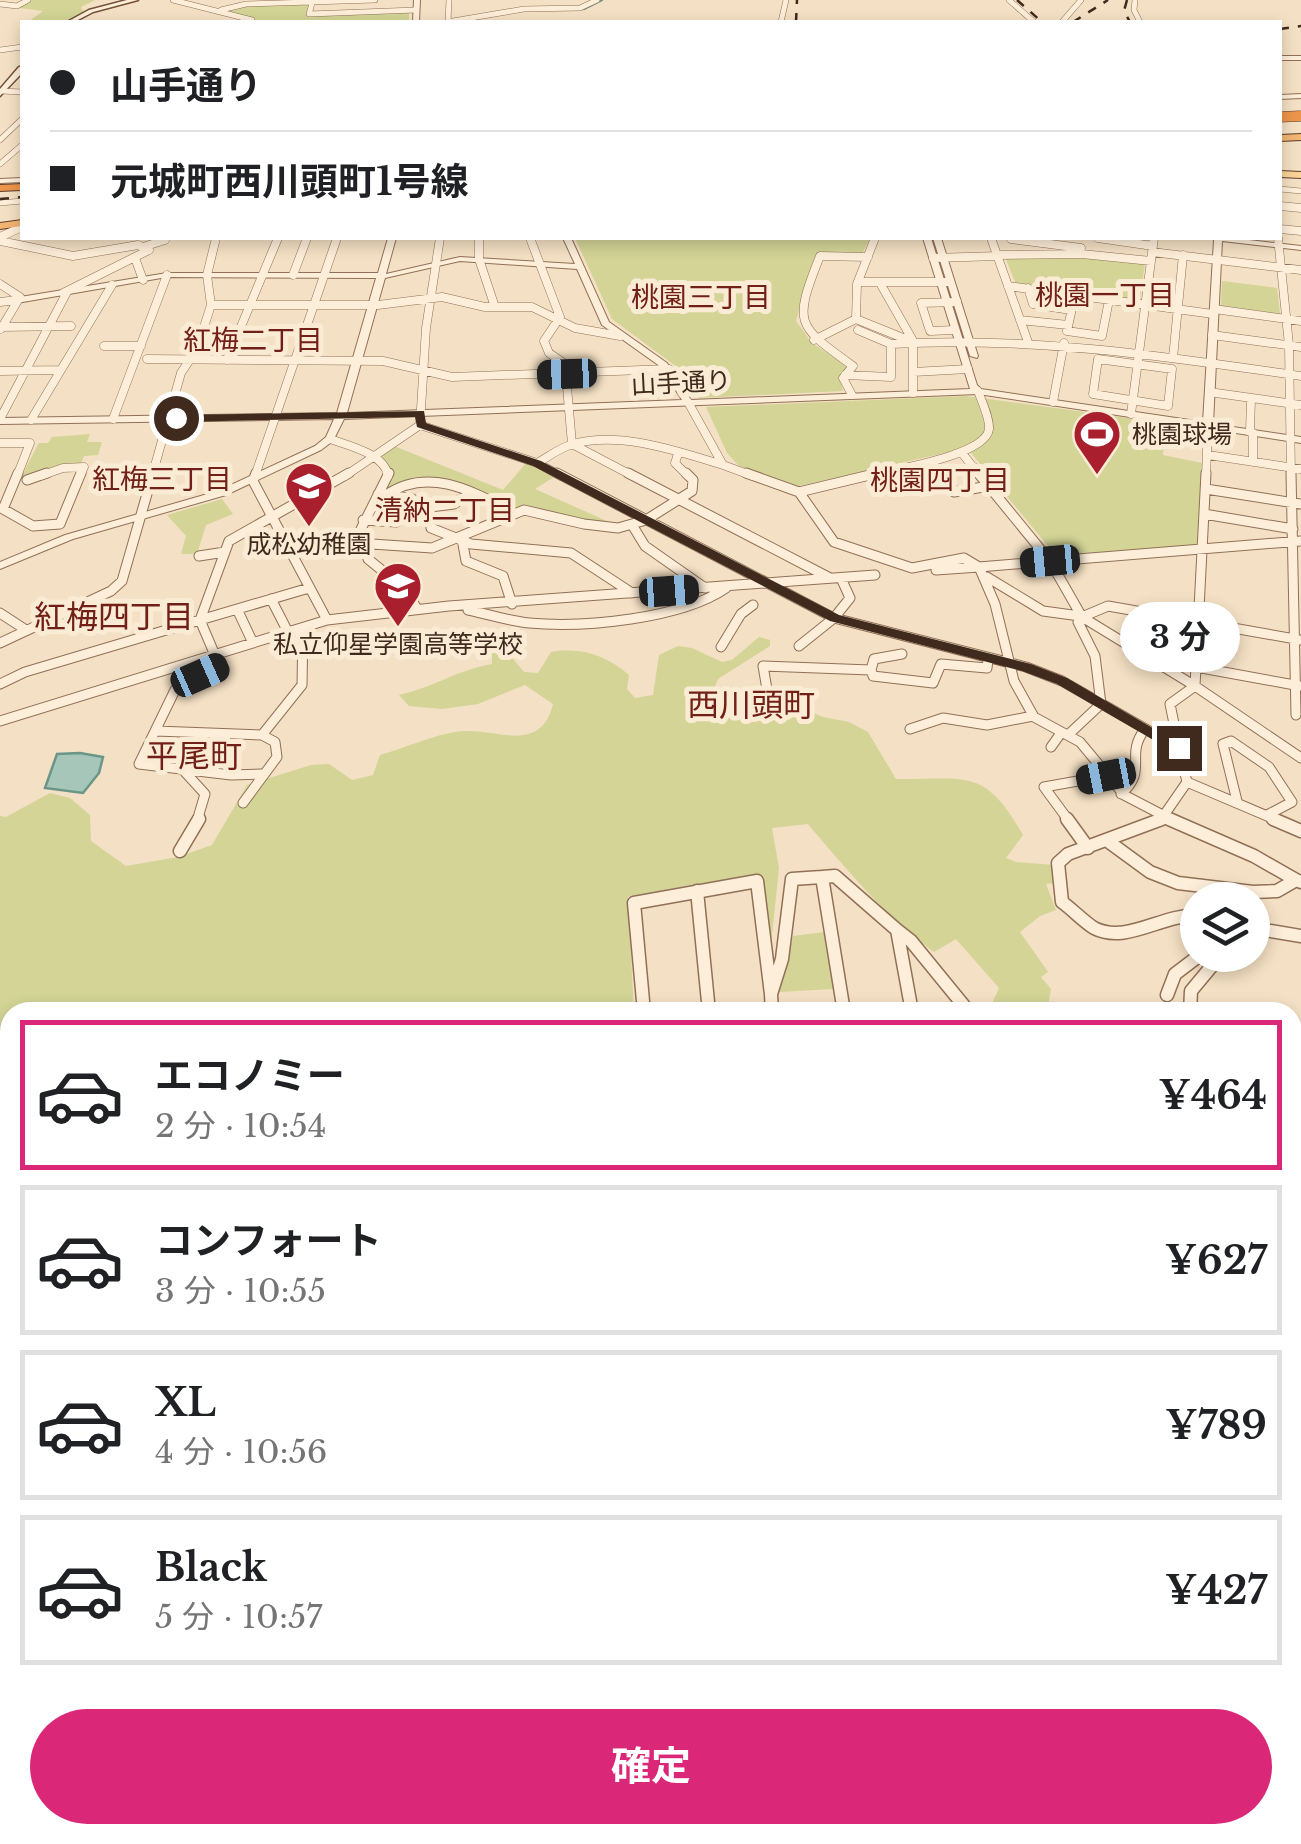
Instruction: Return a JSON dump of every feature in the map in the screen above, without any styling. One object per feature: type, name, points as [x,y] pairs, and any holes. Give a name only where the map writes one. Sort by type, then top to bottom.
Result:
[{"type":"main road","points":[[74,20],[91,11],[135,0]]},
{"type":"main road","points":[[1,93],[20,70]]},
{"type":"street","points":[[0,4],[17,6],[28,0]]},
{"type":"street","points":[[173,0],[252,20]]},
{"type":"street","points":[[221,10],[246,2],[375,0]]},
{"type":"street","points":[[416,20],[417,0]]},
{"type":"street","points":[[460,20],[524,9],[580,8],[596,0]]},
{"type":"street","points":[[1010,0],[1032,20]]},
{"type":"street","points":[[1064,20],[1080,0]]},
{"type":"street","points":[[313,1],[309,14],[416,10]]},
{"type":"street","points":[[0,130],[18,127]]},
{"type":"street","points":[[0,140],[18,127]]},
{"type":"street","points":[[0,164],[4,156]]},
{"type":"street","points":[[0,239],[74,256],[165,240]]},
{"type":"street","points":[[25,246],[35,240]]},
{"type":"street","points":[[0,642],[111,591],[122,581],[181,373],[211,305],[207,274],[216,240]]},
{"type":"street","points":[[227,360],[277,240]]},
{"type":"street","points":[[293,275],[306,240]]},
{"type":"street","points":[[327,620],[253,480],[336,240]]},
{"type":"street","points":[[3,561],[253,480],[330,438],[391,240]]},
{"type":"street","points":[[262,774],[184,771],[139,764],[174,690],[220,667],[200,620],[229,542],[375,457],[420,419],[440,240]]},
{"type":"street","points":[[480,240],[479,259],[495,306]]},
{"type":"street","points":[[531,240],[559,320]]},
{"type":"street","points":[[568,240],[597,311],[620,336],[669,369],[724,465]]},
{"type":"street","points":[[856,318],[858,282],[874,240]]},
{"type":"street","points":[[927,240],[938,257],[964,342],[983,386],[978,391]]},
{"type":"street","points":[[937,240],[938,257]]},
{"type":"street","points":[[992,240],[1028,342]]},
{"type":"street","points":[[1012,240],[1017,255]]},
{"type":"street","points":[[1022,240],[1112,257],[1153,249]]},
{"type":"street","points":[[1082,251],[1084,240]]},
{"type":"street","points":[[1112,257],[1114,240],[1183,256],[1301,270]]},
{"type":"street","points":[[1195,686],[1217,240]]},
{"type":"street","points":[[1248,240],[1301,248]]},
{"type":"street","points":[[1278,242],[1288,319],[1289,374],[1296,404],[1297,504],[1292,529],[1297,542],[1297,709]]},
{"type":"street","points":[[0,420],[65,292],[147,254],[146,246]]},
{"type":"street","points":[[1132,414],[1153,249]]},
{"type":"street","points":[[938,257],[1082,251]]},
{"type":"street","points":[[844,375],[854,370],[850,363],[814,340],[802,323],[802,312],[820,256],[868,256]]},
{"type":"street","points":[[1173,358],[1183,256]]},
{"type":"street","points":[[136,258],[144,280]]},
{"type":"street","points":[[0,302],[166,275],[380,275],[411,272],[435,263],[479,259],[578,267]]},
{"type":"street","points":[[113,419],[166,275]]},
{"type":"street","points":[[858,282],[946,282]]},
{"type":"street","points":[[880,282],[913,342],[914,392]]},
{"type":"street","points":[[0,284],[17,294],[1,328]]},
{"type":"street","points":[[31,420],[112,285]]},
{"type":"street","points":[[1008,286],[1177,309],[1301,320]]},
{"type":"street","points":[[1028,288],[1033,304],[1071,310]]},
{"type":"street","points":[[1075,295],[1067,331],[1102,336],[1109,300]]},
{"type":"street","points":[[211,305],[372,305],[432,296],[495,306],[532,307],[584,330],[620,336]]},
{"type":"street","points":[[952,302],[920,302],[930,331],[955,330]]},
{"type":"street","points":[[537,464],[572,444],[644,444],[724,465],[799,492],[962,453],[979,444],[989,432],[968,369],[964,342],[955,330],[952,302]]},
{"type":"street","points":[[814,340],[856,318]]},
{"type":"street","points":[[856,318],[913,342]]},
{"type":"street","points":[[559,320],[548,330],[544,341],[549,354],[565,364],[572,444]]},
{"type":"street","points":[[1020,320],[1068,324]]},
{"type":"street","points":[[1,328],[71,326]]},
{"type":"street","points":[[858,330],[891,344],[1064,342],[1301,376]]},
{"type":"street","points":[[1212,334],[1301,346]]},
{"type":"street","points":[[1053,402],[1064,342]]},
{"type":"street","points":[[844,375],[891,377],[891,344]]},
{"type":"street","points":[[104,346],[141,346]]},
{"type":"street","points":[[147,359],[383,360],[452,377],[669,369]]},
{"type":"street","points":[[1098,359],[1172,369],[1168,406],[1133,400],[1093,394],[1098,359]]},
{"type":"street","points":[[913,372],[968,369]]},
{"type":"street","points":[[0,371],[60,370]]},
{"type":"street","points":[[844,375],[852,395]]},
{"type":"street","name":"山手通り","points":[[0,420],[420,419],[569,407],[978,391],[1296,439]]},
{"type":"street","points":[[1209,392],[1296,404]]},
{"type":"street","points":[[1251,398],[1253,462]]},
{"type":"street","points":[[420,419],[537,464],[834,618],[1062,681],[1179,748]]},
{"type":"street","points":[[330,438],[375,457],[390,472],[382,495],[364,520],[364,543],[368,560],[406,590],[417,609]]},
{"type":"street","points":[[0,443],[30,443],[3,509],[33,526],[60,524]]},
{"type":"street","points":[[572,444],[836,578],[850,598],[834,618],[799,646]]},
{"type":"street","points":[[962,453],[1050,561],[1081,617]]},
{"type":"street","points":[[282,538],[432,548],[462,539],[512,512],[530,510],[581,525],[634,528],[681,500],[694,485],[675,464],[678,454]]},
{"type":"street","points":[[1208,456],[1296,468]]},
{"type":"street","points":[[27,480],[62,468],[84,467],[60,524]]},
{"type":"street","points":[[916,478],[974,467]]},
{"type":"street","points":[[382,495],[403,481],[425,479],[512,512]]},
{"type":"street","points":[[954,492],[989,486]]},
{"type":"street","points":[[1206,489],[1297,504]]},
{"type":"street","points":[[799,492],[834,542],[912,568],[964,558],[1042,611],[1081,617],[1300,756]]},
{"type":"street","points":[[382,495],[410,498],[430,507],[454,504],[469,494]]},
{"type":"street","points":[[430,507],[430,528],[488,546],[555,549],[571,554],[632,593]]},
{"type":"street","points":[[1204,514],[1292,529]]},
{"type":"street","points":[[364,520],[397,522]]},
{"type":"street","points":[[60,524],[70,537]]},
{"type":"street","points":[[634,528],[636,538],[645,546],[706,589]]},
{"type":"street","points":[[462,539],[466,561],[504,576],[512,604]]},
{"type":"street","points":[[932,571],[982,571],[1050,561],[1297,542]]},
{"type":"street","points":[[198,556],[225,552]]},
{"type":"street","points":[[982,571],[996,602],[1006,664],[1033,716],[1080,742],[1121,794],[1264,859],[1298,881]]},
{"type":"street","points":[[0,721],[327,620],[449,606],[876,575]]},
{"type":"street","points":[[0,684],[25,672],[309,588]]},
{"type":"street","points":[[449,606],[530,624],[593,622],[674,611],[720,595],[726,588]]},
{"type":"street","points":[[270,599],[288,632]]},
{"type":"street","points":[[721,648],[741,614],[754,605]]},
{"type":"street","points":[[1101,704],[1094,656],[1078,622],[1108,606],[1298,640]]},
{"type":"street","points":[[237,610],[253,644]]},
{"type":"street","points":[[0,613],[26,630]]},
{"type":"street","points":[[262,735],[302,685],[304,628]]},
{"type":"street","points":[[902,654],[874,660],[870,670],[873,676],[933,683],[941,664],[987,668],[988,660]]},
{"type":"street","points":[[768,695],[760,670],[763,666],[870,670]]},
{"type":"street","points":[[1196,666],[1298,685]]},
{"type":"street","points":[[1180,913],[1120,934],[1096,928],[1062,902],[1058,863],[1068,854],[1151,827],[1167,816],[1187,782],[1170,704],[1195,686]]},
{"type":"street","points":[[1051,747],[1101,704]]},
{"type":"street","points":[[910,729],[942,718],[987,725],[1033,716]]},
{"type":"street","points":[[1121,794],[1129,789],[1138,770],[1134,743],[1145,729]]},
{"type":"street","points":[[156,731],[262,735],[275,742],[277,757],[242,802]]},
{"type":"street","points":[[1237,801],[1222,744],[1231,741],[1269,767],[1292,802],[1270,814]]},
{"type":"street","points":[[180,851],[200,817],[205,794],[184,771]]},
{"type":"street","points":[[1088,848],[1044,788],[1106,776]]},
{"type":"street","points":[[1187,782],[1270,814],[1301,831]]},
{"type":"street","points":[[1109,842],[1150,872],[1178,882],[1253,892],[1277,891],[1298,881]]},
{"type":"street","points":[[770,994],[782,959],[792,879],[836,876],[910,941],[961,1002]]},
{"type":"street","points":[[822,877],[842,1002]]},
{"type":"street","points":[[643,1002],[634,903],[757,881],[771,1002]]},
{"type":"street","points":[[696,892],[708,1002]]},
{"type":"street","points":[[897,930],[910,1002]]},
{"type":"street","points":[[1270,931],[1301,936]]},
{"type":"street","points":[[1167,995],[1180,970]]},
{"type":"street","points":[[1190,1002],[1191,991],[1207,972]]},
{"type":"green space","points":[[32,0],[95,0],[81,7],[84,13],[69,20],[31,20],[43,11],[19,8]]},
{"type":"green space","points":[[310,3],[308,14],[409,12],[409,20],[247,20],[223,10],[246,5]]},
{"type":"green space","points":[[576,240],[869,240],[862,254],[816,254],[796,321],[812,343],[849,367],[839,376],[843,391],[699,398],[677,367],[612,319]]},
{"type":"green space","points":[[1079,256],[1145,262],[1140,300],[1016,284],[1005,257]]},
{"type":"green space","points":[[1222,281],[1277,288],[1280,314],[1221,306]]},
{"type":"green space","points":[[966,396],[1165,423],[1163,455],[1202,463],[1197,547],[1058,558],[967,448],[799,486],[739,466],[727,453],[706,407]]},
{"type":"green space","points":[[90,434],[87,442],[102,442],[98,455],[84,456],[80,465],[21,477],[39,443],[48,443],[52,437]]},
{"type":"green space","points":[[394,446],[503,490],[526,463],[554,477],[535,489],[609,522],[532,507],[511,508],[432,480],[417,480],[383,492],[393,473],[381,455]]},
{"type":"green space","points":[[222,499],[233,514],[206,525],[197,554],[181,554],[186,536],[167,515]]},
{"type":"green space","points":[[492,627],[501,630],[505,649],[524,672],[538,673],[551,652],[583,652],[611,662],[629,675],[627,689],[635,698],[653,695],[659,655],[678,646],[722,662],[732,660],[759,637],[770,640],[770,646],[718,679],[714,689],[723,700],[785,701],[823,717],[849,722],[868,732],[896,779],[958,779],[985,788],[997,798],[1023,835],[1006,858],[1054,865],[1055,883],[1046,884],[1056,910],[1040,916],[1020,932],[1048,972],[1041,977],[1051,989],[1049,1002],[993,1002],[999,988],[956,939],[934,952],[868,892],[808,824],[772,828],[779,868],[771,944],[763,875],[628,897],[633,1002],[0,1002],[0,816],[6,817],[50,793],[70,798],[90,815],[91,841],[126,866],[178,857],[212,845],[247,785],[311,765],[329,764],[352,780],[373,775],[380,755],[434,737],[466,731],[518,736],[539,729],[553,704],[525,685],[478,704],[442,709],[409,706],[399,695],[492,664]]},
{"type":"green space","points":[[825,932],[834,989],[779,992],[793,936]]},
{"type":"shaded area","points":[[57,754],[103,757],[99,773],[83,793],[45,788]]},
{"type":"waterway","points":[[584,9],[602,0]]},
{"type":"railway","points":[[796,20],[797,0]]},
{"type":"railway","points":[[1017,0],[1040,20]]},
{"type":"railway","points":[[1076,20],[1108,0]]},
{"type":"railway","points":[[1127,0],[1124,11],[1129,20]]},
{"type":"railway","points":[[1282,29],[1301,26]]},
{"type":"railway","points":[[1282,115],[1301,117]]},
{"type":"railway","points":[[0,199],[20,197]]},
{"type":"place","name":"桃園球場","points":[[1097,476]]},
{"type":"place","name":"成松幼稚園","points":[[309,528]]},
{"type":"place","name":"私立仰星学園高等学校","points":[[398,628]]},
{"type":"district","name":"桃園一丁目","points":[[1105,295]]},
{"type":"district","name":"桃園三丁目","points":[[701,297]]},
{"type":"district","name":"紅梅二丁目","points":[[253,340]]},
{"type":"district","name":"紅梅三丁目","points":[[162,479]]},
{"type":"district","name":"桃園四丁目","points":[[940,480]]},
{"type":"district","name":"清納二丁目","points":[[445,510]]},
{"type":"district","name":"紅梅四丁目","points":[[114,617]]},
{"type":"district","name":"西川頭町","points":[[751,705]]},
{"type":"district","name":"平尾町","points":[[194,756]]},
{"type":"route","points":[[176,418],[420,414],[420,425],[537,464],[834,618],[1062,681],[1179,748]]}]
